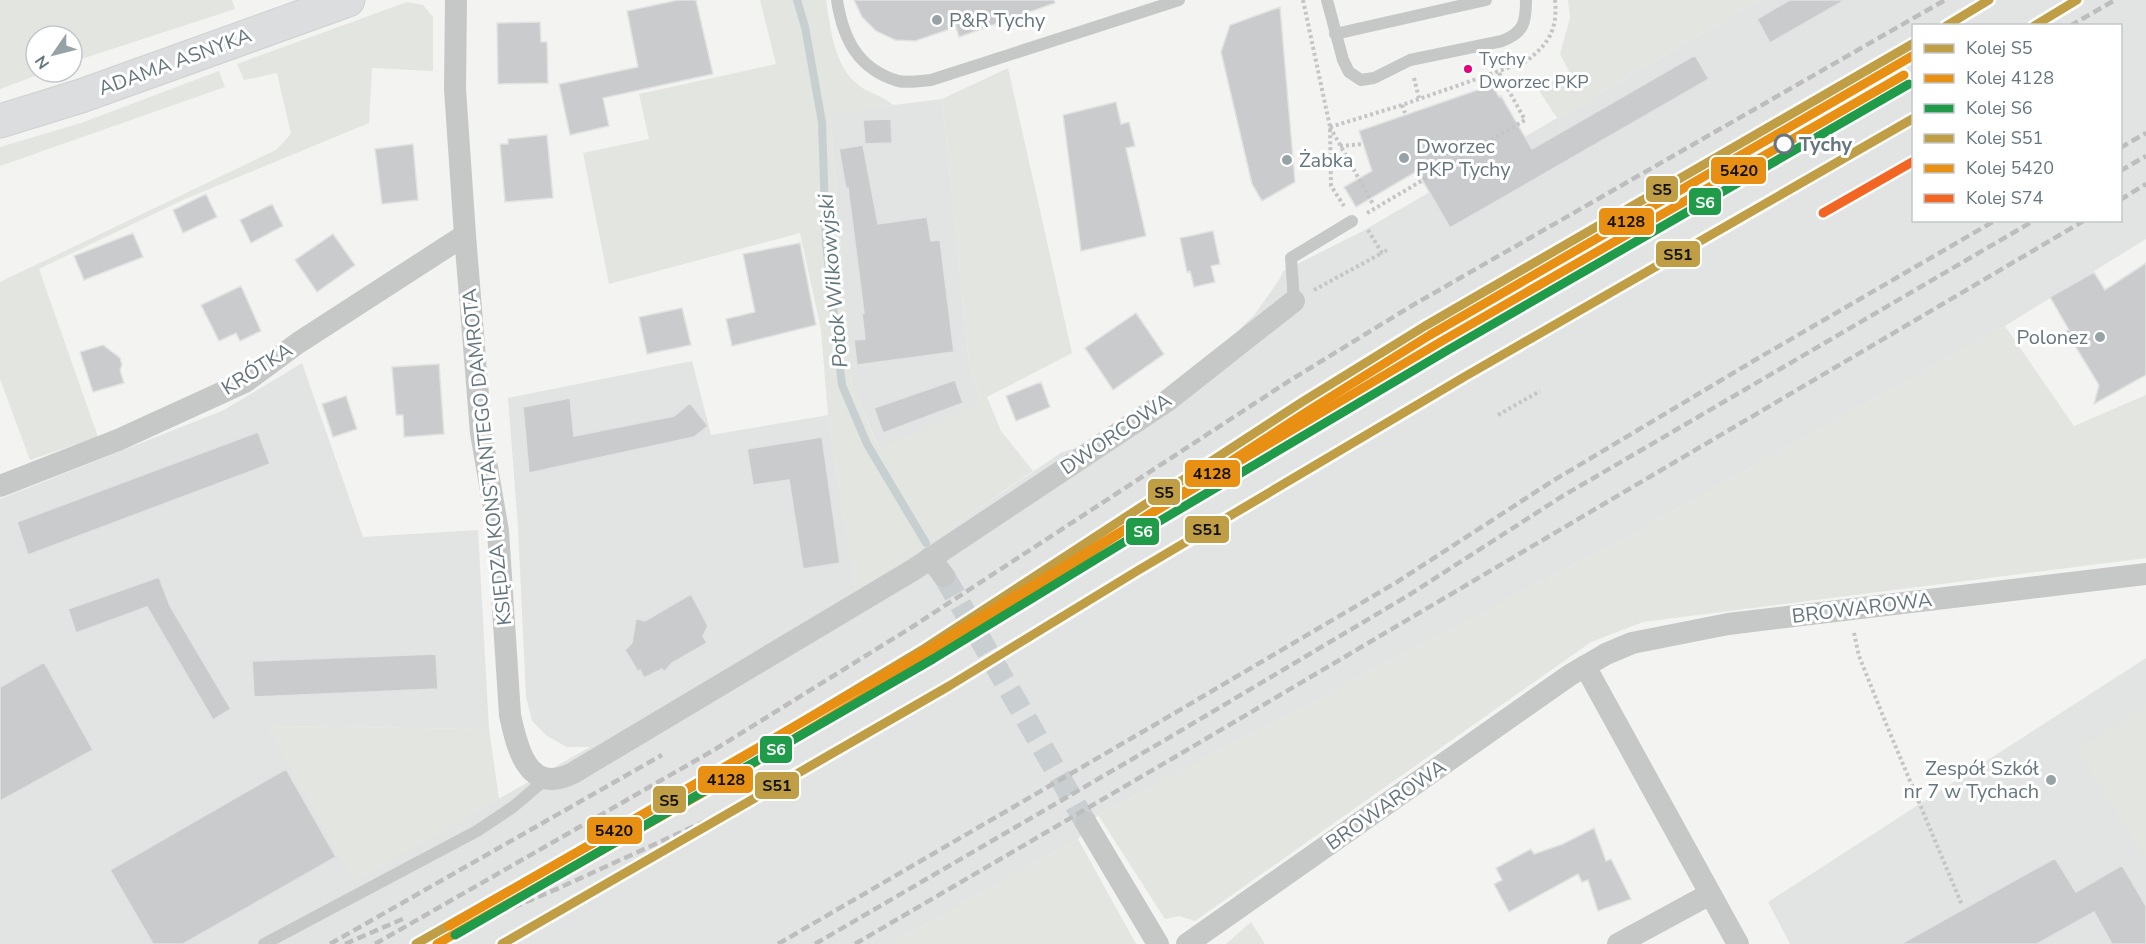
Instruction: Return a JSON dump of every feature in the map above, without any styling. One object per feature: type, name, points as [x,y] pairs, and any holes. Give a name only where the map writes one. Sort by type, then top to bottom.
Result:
[{"type":"street","name":"ADAMA ASNYKA","points":[[0,121],[81,96],[348,0]]},
{"type":"street","name":"KSIĘDZA KONSTANTEGO DAMROTA","points":[[456,0],[455,89],[465,235],[481,433],[498,531],[510,715],[515,743],[528,768],[536,775],[547,778]]},
{"type":"street","name":"KRÓTKA","points":[[0,486],[118,440],[244,382],[298,343],[465,235]]},
{"type":"street","name":"DWORCOWA","points":[[930,558],[1167,401],[1294,301]]},
{"type":"street","points":[[547,778],[559,779],[573,773],[930,558],[944,576]]},
{"type":"street","name":"BROWAROWA","points":[[1188,944],[1585,666],[1632,643],[1728,624],[2146,574]]},
{"type":"street","points":[[1585,666],[1738,944]]},
{"type":"street","points":[[1086,823],[1158,944]]},
{"type":"street","points":[[1618,944],[1710,894]]},
{"type":"lane","points":[[837,0],[841,26],[855,53],[876,72],[900,82],[931,80],[1179,0]]},
{"type":"lane","points":[[1327,0],[1335,34],[1349,72],[1361,80],[1374,78],[1410,60],[1502,41],[1514,36],[1523,26],[1526,0]]},
{"type":"lane","points":[[1335,34],[1486,0]]},
{"type":"lane","points":[[1294,301],[1291,258],[1356,219]]},
{"type":"lane","points":[[264,944],[477,831],[513,807],[547,778]]},
{"type":"path","points":[[1303,0],[1330,127],[1331,186],[1382,253]]},
{"type":"path","points":[[1330,127],[1402,105],[1525,62],[1541,50],[1551,35],[1557,16],[1555,0]]},
{"type":"path","points":[[1356,219],[1525,120],[1498,71]]},
{"type":"path","points":[[1402,105],[1405,113]]},
{"type":"path","points":[[1330,127],[1373,204]]},
{"type":"path","points":[[1340,146],[1363,144]]},
{"type":"path","points":[[1294,301],[1387,250]]},
{"type":"path","points":[[1450,333],[1490,310]]},
{"type":"path","points":[[1498,415],[1540,391]]},
{"type":"path","points":[[1852,626],[1859,656],[1962,905]]},
{"type":"shaded area","points":[[0,0],[232,0],[235,9],[84,58],[84,24],[24,24],[24,80],[0,89]]},
{"type":"shaded area","points":[[760,0],[826,0],[836,49],[846,72],[864,89],[893,105],[830,114],[852,385],[879,449],[981,403],[969,362],[942,99],[1008,68],[1072,353],[987,397],[1001,431],[1033,471],[856,593],[828,415],[821,330],[800,233],[609,284],[583,153],[649,139],[639,94],[776,64]]},
{"type":"shaded area","points":[[1568,0],[1760,0],[1557,118],[1538,89],[1569,71],[1560,54],[1570,18]]},
{"type":"shaded area","points":[[1760,0],[2146,0],[2146,239],[2005,326],[1632,534],[1098,815],[1078,839],[891,944],[0,944],[0,499],[224,410],[302,363],[363,537],[478,530],[489,729],[268,726],[355,880],[590,747],[567,747],[547,736],[532,721],[526,697],[518,527],[508,398],[692,361],[711,435],[828,415],[856,592],[1062,452],[1087,445],[1172,388],[1232,337],[1255,314],[1283,271],[1361,232]]},
{"type":"shaded area","points":[[407,2],[423,5],[433,17],[433,71],[372,68],[369,123],[185,199],[39,269],[98,437],[30,460],[0,379],[0,282],[276,150],[291,134],[277,73],[244,80],[237,64]]},
{"type":"shaded area","points":[[219,71],[225,87],[0,166],[0,147],[81,123]]},
{"type":"shaded area","points":[[942,99],[969,362],[981,403],[880,450],[852,385],[830,113]]},
{"type":"shaded area","points":[[2005,326],[2074,426],[2146,395],[2146,558],[1643,622],[1591,642],[1195,921],[1179,916],[1165,919],[1098,815],[1632,534]]},
{"type":"shaded area","name":"Zespół Szkół nr 7 w Tychach","points":[[2146,658],[2146,944],[1790,944],[1768,902]]},
{"type":"shaded area","points":[[2146,705],[2146,858],[2077,750]]},
{"type":"shaded area","points":[[268,726],[489,729],[499,799],[355,880]]},
{"type":"shaded area","points":[[1078,839],[1136,944],[891,944]]},
{"type":"shaded area","points":[[1251,922],[1265,944],[1226,944]]},
{"type":"building","points":[[678,0],[696,0],[713,74],[603,98],[609,126],[570,135],[559,84],[638,67],[627,11]]},
{"type":"building","name":"P&R Tychy","points":[[854,0],[1054,0],[1055,3],[959,37],[956,27],[915,41],[895,40],[876,31],[862,17]]},
{"type":"building","points":[[1790,0],[1845,0],[1770,43],[1757,19]]},
{"type":"building","points":[[1280,7],[1295,182],[1262,201],[1252,184],[1221,52],[1230,25]]},
{"type":"building","points":[[540,22],[541,42],[547,42],[548,83],[498,84],[497,23]]},
{"type":"building","points":[[1695,55],[1709,79],[1450,228],[1417,171],[1356,207],[1344,187],[1372,171],[1359,131],[1492,85],[1499,97],[1501,96],[1532,149]]},
{"type":"building","points":[[1116,102],[1121,124],[1129,122],[1135,146],[1126,148],[1146,236],[1081,251],[1063,115]]},
{"type":"building","points":[[891,119],[892,143],[865,144],[863,120]]},
{"type":"building","points":[[547,135],[553,198],[505,202],[500,144],[508,144],[508,139]]},
{"type":"building","points":[[413,144],[418,200],[382,204],[375,149]]},
{"type":"building","points":[[863,145],[878,224],[927,217],[931,241],[940,240],[954,352],[857,365],[854,340],[865,339],[862,314],[864,313],[848,188],[846,189],[839,149]]},
{"type":"building","points":[[1696,179],[1709,202],[1498,324],[1495,319],[1493,320],[1484,300]]},
{"type":"building","points":[[206,194],[217,217],[183,233],[173,210]]},
{"type":"building","points":[[272,204],[283,226],[251,243],[240,220]]},
{"type":"building","points":[[1213,231],[1220,264],[1211,266],[1215,282],[1194,287],[1190,271],[1187,272],[1180,238]]},
{"type":"building","points":[[133,233],[143,257],[84,280],[74,256]]},
{"type":"building","points":[[333,234],[355,265],[317,292],[295,260]]},
{"type":"building","points":[[800,243],[816,325],[732,346],[726,319],[755,312],[743,254]]},
{"type":"building","name":"Polonez","points":[[2146,263],[2146,375],[2094,404],[2099,385],[2066,331],[2069,330],[2050,297],[2094,272],[2105,290]]},
{"type":"building","points":[[241,286],[261,331],[240,341],[236,333],[219,341],[201,305]]},
{"type":"building","points":[[682,308],[691,345],[647,354],[639,317]]},
{"type":"building","points":[[1136,313],[1164,354],[1113,390],[1085,348]]},
{"type":"building","points":[[103,345],[120,358],[122,365],[120,370],[124,383],[93,392],[80,352]]},
{"type":"building","points":[[439,364],[444,434],[404,437],[403,415],[396,415],[392,367]]},
{"type":"building","points":[[955,380],[963,403],[883,433],[874,408]]},
{"type":"building","points":[[1041,382],[1050,407],[1016,421],[1006,396]]},
{"type":"building","points":[[346,396],[357,429],[333,437],[322,404]]},
{"type":"building","points":[[570,398],[574,436],[674,416],[690,403],[708,426],[694,437],[529,473],[523,407]]},
{"type":"building","points":[[258,432],[270,464],[28,555],[17,522]]},
{"type":"building","points":[[822,437],[840,563],[803,569],[789,480],[753,485],[747,449]]},
{"type":"building","points":[[159,577],[170,606],[231,709],[213,720],[147,607],[76,633],[68,609]]},
{"type":"building","points":[[691,594],[708,626],[703,636],[707,643],[672,663],[664,672],[662,669],[644,678],[625,650],[632,643],[636,618],[645,621]]},
{"type":"building","points":[[436,654],[438,689],[254,697],[252,661]]},
{"type":"building","points":[[44,662],[93,750],[0,801],[0,687]]},
{"type":"building","points":[[286,769],[336,857],[183,944],[153,944],[110,870]]},
{"type":"building","points":[[1594,828],[1606,861],[1611,859],[1631,899],[1598,911],[1588,880],[1582,882],[1578,874],[1509,912],[1494,884],[1502,880],[1496,868],[1531,849],[1534,854],[1563,844]]},
{"type":"building","points":[[2055,858],[2076,892],[2122,865],[2146,906],[2146,944],[2112,944],[2094,912],[2037,944],[1901,944]]},
{"type":"waterway","name":"Potok Wilkowyjski","points":[[797,0],[805,27],[822,122],[826,243],[842,385],[867,444],[926,543]]},
{"type":"tunnel","points":[[944,576],[1086,823]]},
{"type":"railway","points":[[375,944],[714,750],[912,627],[1289,381],[1413,305],[1945,0]]},
{"type":"railway","points":[[2073,24],[2115,0]]},
{"type":"railway","points":[[426,944],[559,888],[734,808],[1090,605],[1456,377],[1912,116]]},
{"type":"railway","points":[[2122,147],[2146,133]]},
{"type":"railway","points":[[2122,170],[2146,156]]},
{"type":"railway","points":[[2122,199],[2146,184]]},
{"type":"railway","points":[[778,944],[1397,582],[1551,482],[1993,222]]},
{"type":"railway","points":[[815,944],[1409,595],[1561,497],[2032,222]]},
{"type":"railway","points":[[855,944],[2082,222]]},
{"type":"railway","points":[[330,944],[662,755]]},
{"type":"railway","points":[[345,944],[405,918]]},
{"type":"rail line","name":"S5","points":[[1949,24],[1989,0]]},
{"type":"rail line","name":"S5","points":[[2037,24],[2077,0]]},
{"type":"rail line","name":"S5","points":[[416,944],[727,767],[925,648],[1302,402],[1425,326],[1912,44]]},
{"type":"rail line","name":"4128","points":[[437,944],[732,776],[930,657],[1308,411],[1430,335],[1912,56]]},
{"type":"rail line","name":"5420","points":[[449,926],[927,650],[1115,535],[1442,341],[1904,75]]},
{"type":"rail line","name":"S6","points":[[455,935],[933,659],[1121,544],[1448,350],[1909,84]]},
{"type":"rail line","name":"S51","points":[[502,944],[949,686],[1137,571],[1464,377],[1912,119]]},
{"type":"rail line","name":"S74","points":[[1823,213],[1912,162]]},
{"type":"place","name":"P&R Tychy","points":[[937,20]]},
{"type":"place","name":"Tychy Dworzec PKP","points":[[1468,69]]},
{"type":"place","name":"Tychy","points":[[1784,144]]},
{"type":"place","name":"Dworzec PKP Tychy","points":[[1404,158]]},
{"type":"place","name":"Żabka","points":[[1287,160]]},
{"type":"place","name":"Polonez","points":[[2100,337]]},
{"type":"place","name":"Zespół Szkół nr 7 w Tychach","points":[[2051,780]]}]
